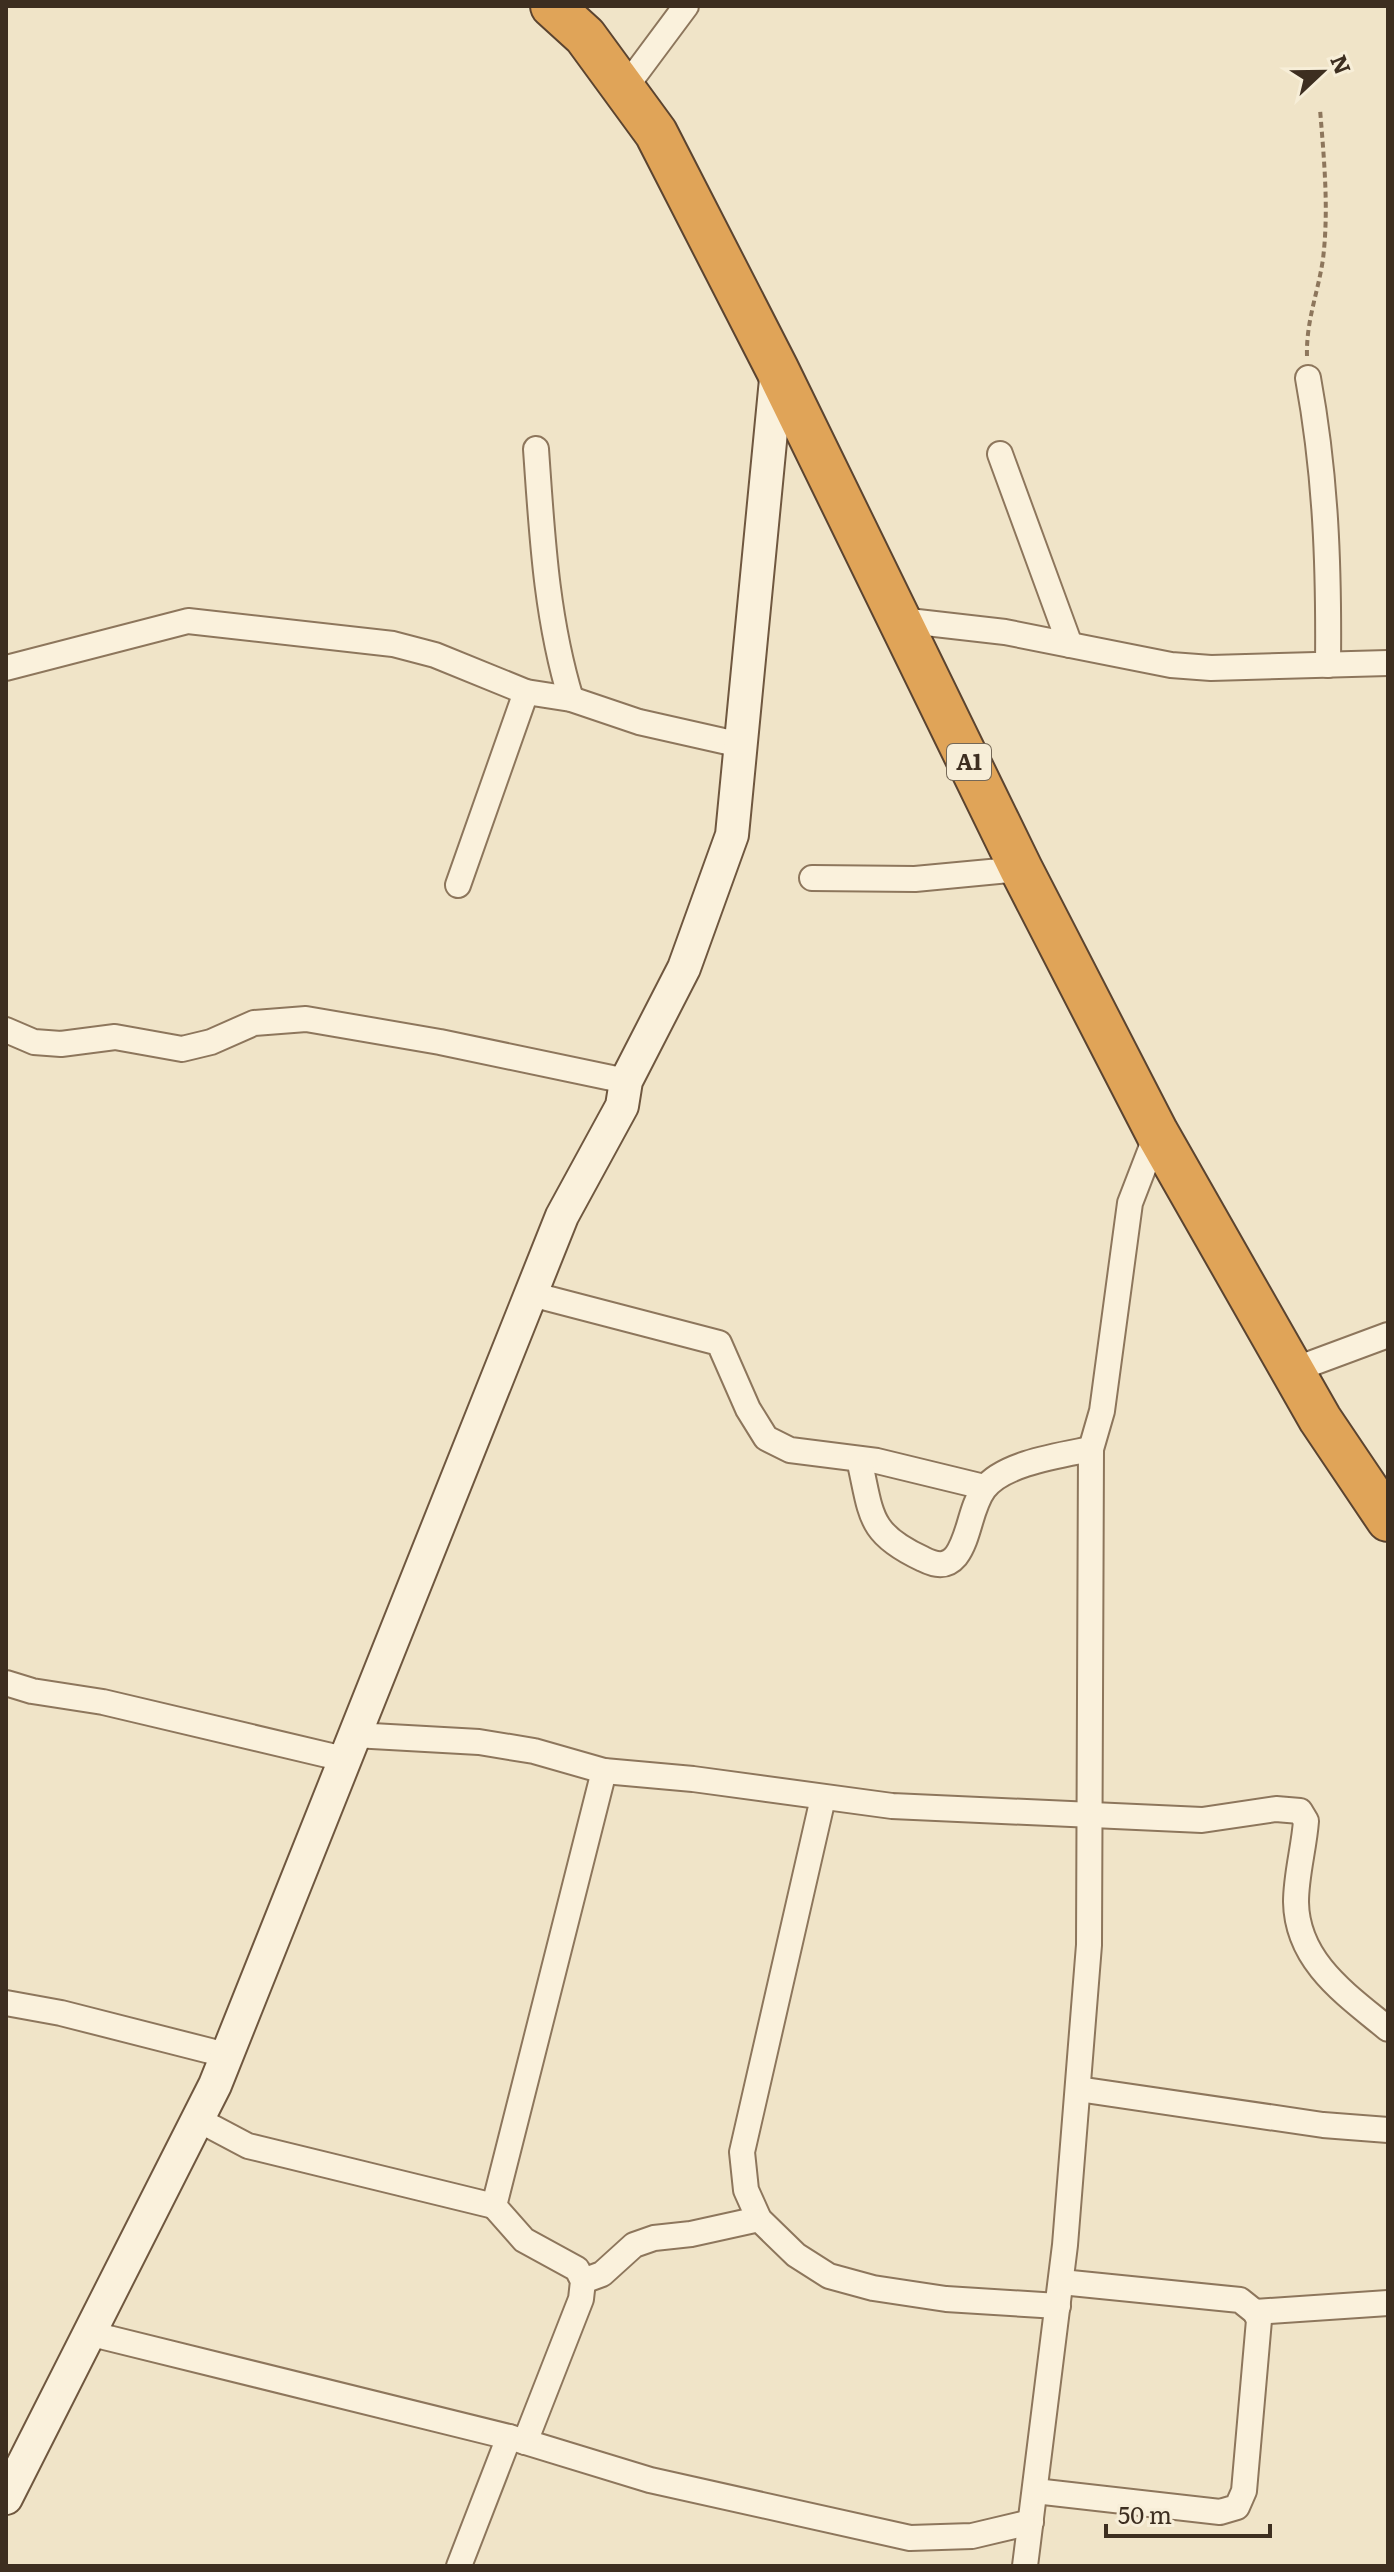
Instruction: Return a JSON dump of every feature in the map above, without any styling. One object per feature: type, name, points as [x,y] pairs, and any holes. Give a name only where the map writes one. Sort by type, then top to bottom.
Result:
[{"type":"highway","name":"A1","points":[[552,6],[585,36],[656,133],[777,369],[1021,869],[1157,1133],[1291,1371],[1388,1520]]},
{"type":"street","points":[[625,88],[686,6]]},
{"type":"street","points":[[6,2498],[197,2119],[226,2055],[562,1216],[622,1106],[626,1081],[684,968],[732,835],[777,369]]},
{"type":"street","points":[[1308,378],[1322,457],[1328,531],[1328,665]]},
{"type":"street","points":[[536,449],[545,579],[556,647],[571,699]]},
{"type":"street","points":[[1000,454],[1070,645]]},
{"type":"street","points":[[900,620],[1005,632],[1171,665],[1211,668],[1388,663]]},
{"type":"street","points":[[6,668],[188,621],[393,644],[435,655],[526,692],[571,699],[639,722],[741,745]]},
{"type":"street","points":[[458,885],[526,692]]},
{"type":"street","points":[[812,878],[915,879],[1021,869]]},
{"type":"street","points":[[6,1030],[34,1042],[61,1044],[115,1037],[182,1049],[211,1042],[254,1023],[306,1019],[440,1042],[626,1081]]},
{"type":"street","points":[[1025,2566],[1061,2282],[1089,1945],[1091,1449],[1102,1411],[1130,1203],[1157,1133]]},
{"type":"street","points":[[531,1294],[719,1343],[748,1409],[766,1438],[790,1450],[859,1459],[984,1487]]},
{"type":"street","points":[[1291,1371],[1388,1335]]},
{"type":"street","points":[[859,1459],[879,1532],[891,1543],[935,1565],[948,1564],[957,1554],[984,1487],[1024,1463],[1091,1449]]},
{"type":"street","points":[[6,1683],[32,1691],[349,1747],[479,1742],[534,1751],[604,1771],[693,1779],[892,1806],[1202,1820],[1235,1818],[1276,1809],[1300,1811],[1306,1821],[1296,1904],[1305,1942],[1326,1978],[1388,2029]]},
{"type":"street","points":[[494,2206],[604,1771]]},
{"type":"street","points":[[823,1798],[742,2152],[746,2190],[759,2219],[796,2255],[829,2276],[873,2288],[946,2299],[1058,2306]]},
{"type":"street","points":[[6,2003],[61,2013],[226,2055]]},
{"type":"street","points":[[1078,2089],[1323,2125],[1388,2130]]},
{"type":"street","points":[[197,2119],[248,2146],[494,2206],[524,2240],[577,2269],[583,2281],[581,2299],[459,2566]]},
{"type":"street","points":[[583,2281],[602,2274],[634,2245],[654,2238],[691,2234],[759,2219]]},
{"type":"street","points":[[1035,2491],[1220,2512],[1237,2507],[1244,2491],[1259,2320],[1255,2312],[1240,2300],[1061,2282]]},
{"type":"street","points":[[1255,2312],[1388,2303]]},
{"type":"street","points":[[88,2333],[517,2439],[650,2480],[910,2538],[972,2536],[1031,2522]]},
{"type":"path","points":[[1308,378],[1306,328],[1322,260],[1326,181],[1320,109]]}]
